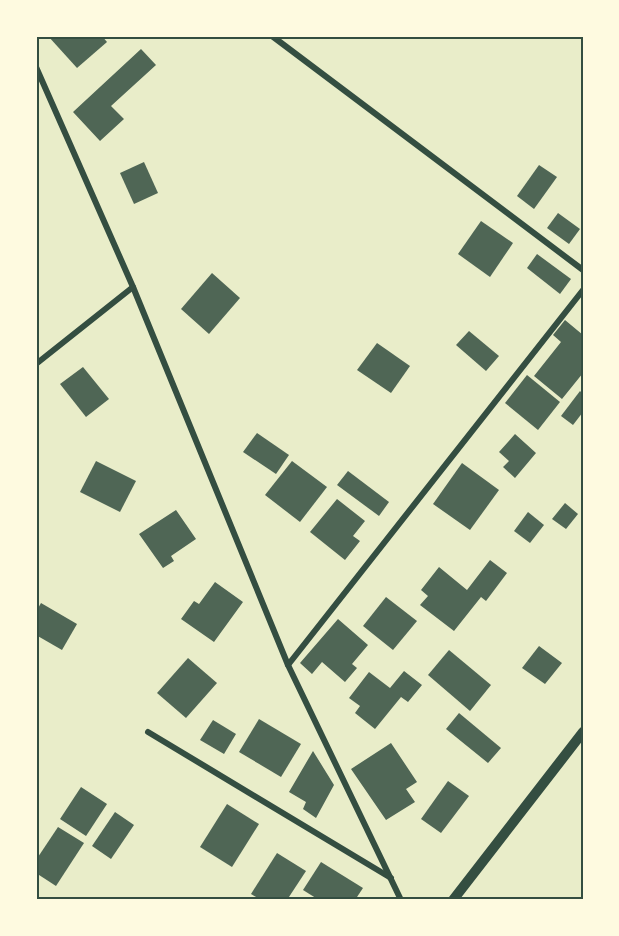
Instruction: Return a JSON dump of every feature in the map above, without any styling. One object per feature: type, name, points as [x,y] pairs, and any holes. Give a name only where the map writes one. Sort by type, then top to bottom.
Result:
[{"type":"street","points":[[272,36],[583,270]]},
{"type":"street","points":[[36,67],[133,287],[288,665],[401,900]]},
{"type":"street","points":[[36,364],[133,287]]},
{"type":"street","points":[[288,665],[583,290]]},
{"type":"street","points":[[148,732],[391,878]]},
{"type":"street","points":[[453,900],[583,732]]},
{"type":"building","points":[[48,36],[102,36],[107,42],[77,68]]},
{"type":"building","points":[[141,49],[156,65],[111,106],[124,119],[100,141],[73,112]]},
{"type":"building","points":[[144,162],[158,193],[134,204],[120,173]]},
{"type":"building","points":[[539,165],[557,177],[534,209],[517,196]]},
{"type":"building","points":[[558,213],[580,229],[569,244],[547,228]]},
{"type":"building","points":[[481,221],[513,243],[490,277],[458,254]]},
{"type":"building","points":[[537,254],[571,279],[560,294],[527,268]]},
{"type":"building","points":[[212,273],[240,298],[209,334],[181,309]]},
{"type":"building","points":[[565,320],[583,335],[583,373],[562,399],[534,376],[561,342],[553,335]]},
{"type":"building","points":[[469,331],[499,356],[486,371],[456,345]]},
{"type":"building","points":[[377,343],[410,366],[391,393],[357,370]]},
{"type":"building","points":[[83,367],[109,399],[86,417],[60,384]]},
{"type":"building","points":[[527,375],[560,402],[538,430],[505,403]]},
{"type":"building","points":[[580,391],[583,394],[583,412],[573,425],[561,416]]},
{"type":"building","points":[[257,433],[289,455],[276,474],[243,452]]},
{"type":"building","points":[[515,434],[536,453],[515,478],[503,467],[509,461],[499,452]]},
{"type":"building","points":[[96,461],[136,481],[120,512],[80,492]]},
{"type":"building","points":[[292,461],[327,487],[300,522],[265,495]]},
{"type":"building","points":[[462,463],[499,490],[470,530],[433,504]]},
{"type":"building","points":[[348,471],[389,502],[379,516],[337,485]]},
{"type":"building","points":[[337,499],[365,521],[353,536],[360,541],[345,560],[310,532]]},
{"type":"building","points":[[565,503],[578,514],[566,529],[552,519]]},
{"type":"building","points":[[176,510],[196,539],[171,556],[174,561],[163,568],[139,534]]},
{"type":"building","points":[[528,512],[544,525],[530,543],[514,531]]},
{"type":"building","points":[[490,560],[507,573],[486,601],[481,597],[454,631],[420,605],[428,596],[421,590],[439,567],[467,590]]},
{"type":"building","points":[[215,582],[243,602],[214,642],[181,619],[194,601],[199,604]]},
{"type":"building","points":[[386,597],[417,621],[393,650],[363,626]]},
{"type":"building","points":[[41,603],[77,624],[62,650],[36,635],[36,612]]},
{"type":"building","points":[[338,619],[368,645],[352,664],[357,668],[345,682],[322,662],[312,674],[300,663]]},
{"type":"building","points":[[539,646],[562,663],[545,684],[522,668]]},
{"type":"building","points":[[449,650],[491,685],[470,711],[428,675]]},
{"type":"building","points":[[188,658],[217,683],[186,718],[157,693]]},
{"type":"building","points":[[404,671],[422,685],[408,702],[401,697],[375,729],[355,713],[360,706],[349,698],[369,672],[390,688]]},
{"type":"building","points":[[459,713],[501,748],[488,763],[446,729]]},
{"type":"building","points":[[259,719],[301,744],[281,777],[239,752]]},
{"type":"building","points":[[213,720],[236,734],[224,754],[200,740]]},
{"type":"building","points":[[391,743],[417,782],[406,789],[415,802],[386,820],[351,769]]},
{"type":"building","points":[[313,751],[334,785],[316,818],[303,809],[306,802],[289,792]]},
{"type":"building","points":[[448,781],[469,796],[441,833],[421,819]]},
{"type":"building","points":[[81,787],[107,804],[86,836],[60,819]]},
{"type":"building","points":[[227,804],[259,824],[232,867],[200,847]]},
{"type":"building","points":[[115,812],[134,825],[111,859],[92,846]]},
{"type":"building","points":[[58,827],[84,843],[56,886],[36,873],[36,860]]},
{"type":"building","points":[[277,853],[306,871],[287,900],[261,900],[251,894]]},
{"type":"building","points":[[321,862],[363,888],[355,900],[319,900],[303,890]]}]
